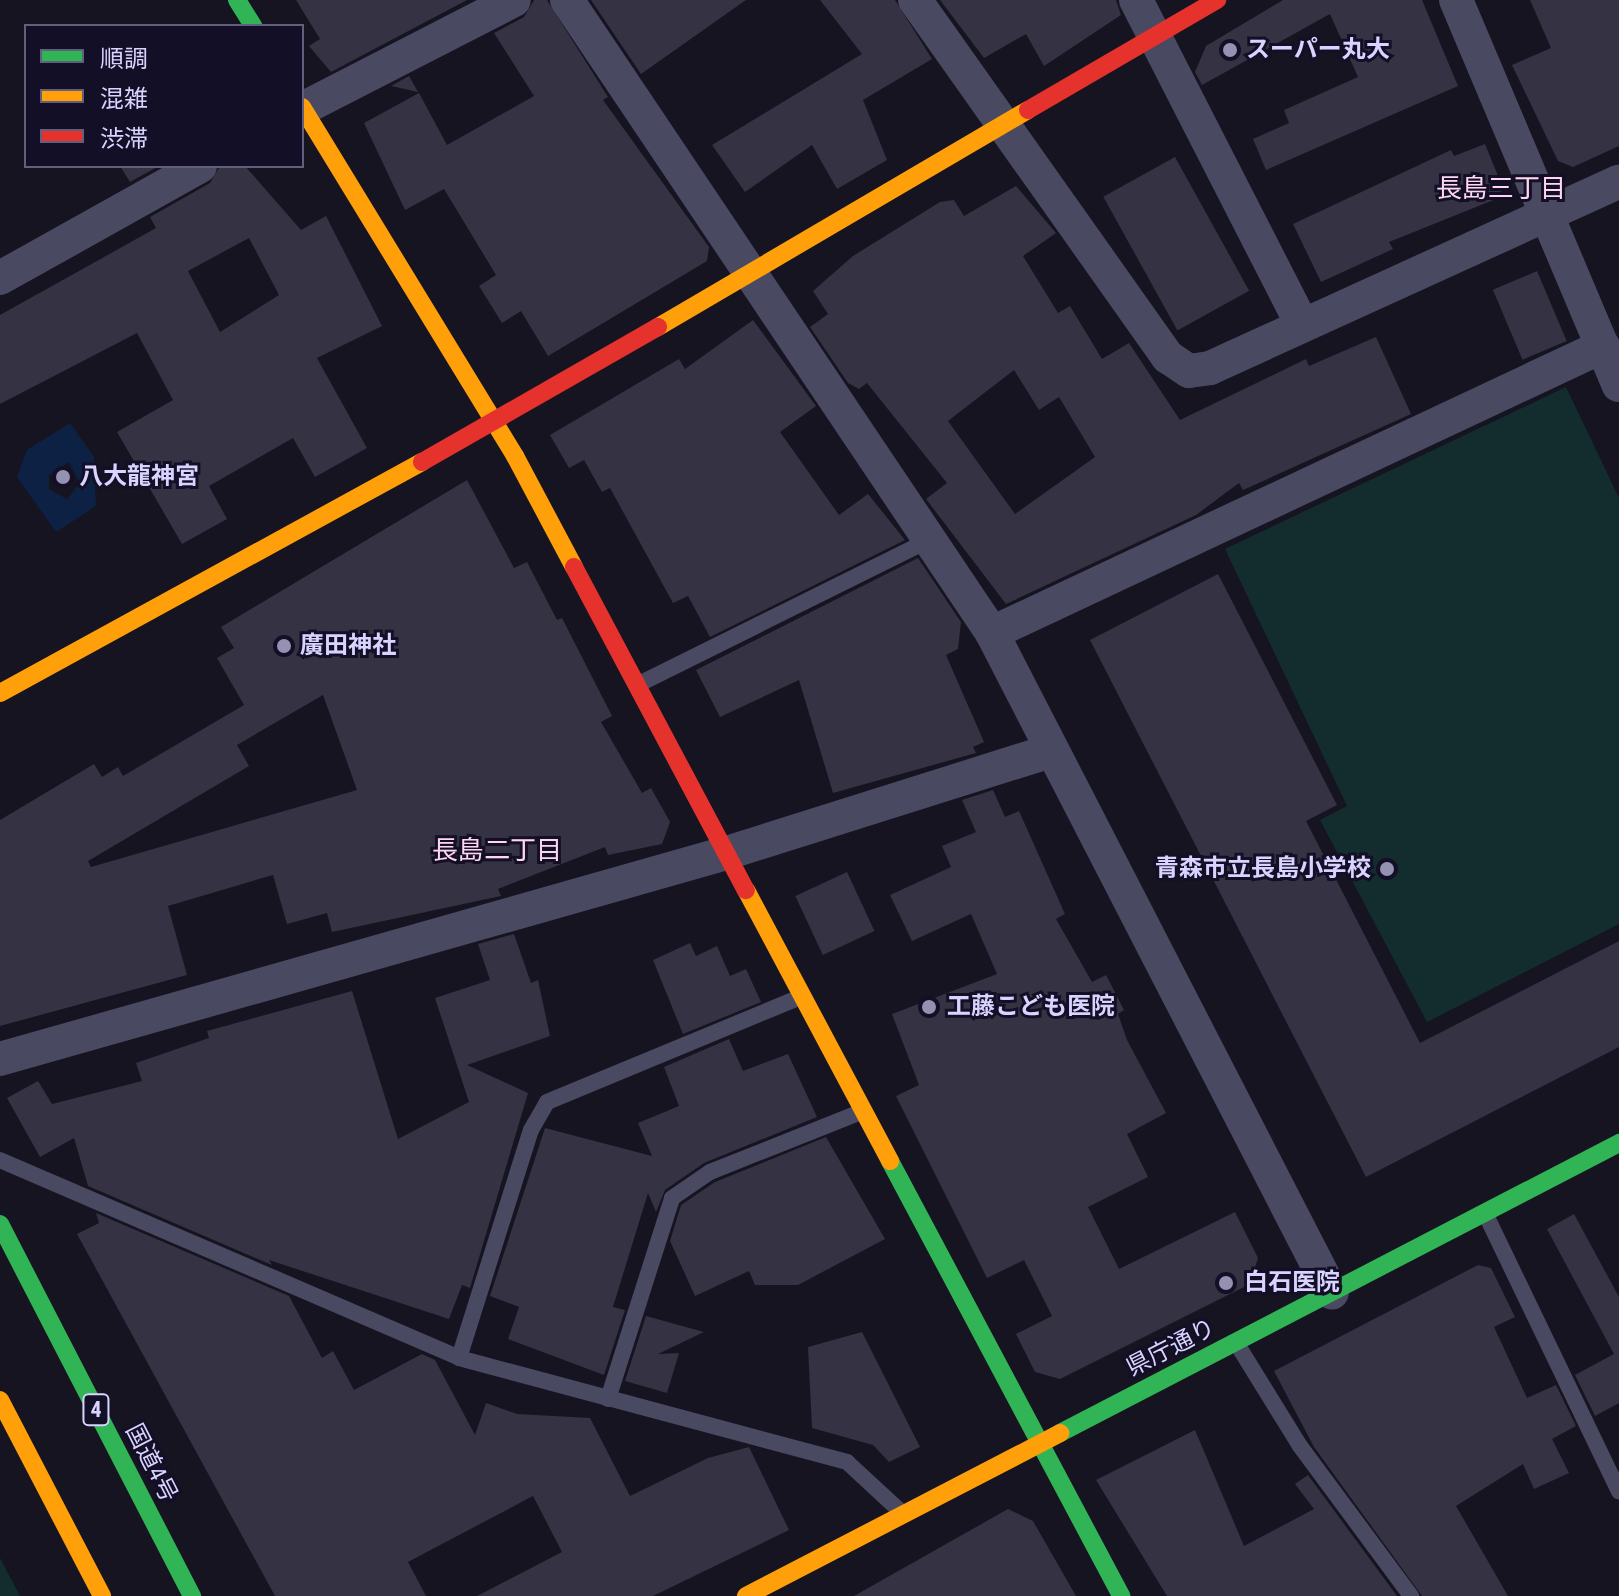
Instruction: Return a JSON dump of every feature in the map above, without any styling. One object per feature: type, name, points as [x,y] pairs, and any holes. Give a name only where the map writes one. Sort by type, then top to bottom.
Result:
[{"type":"main road","points":[[237,0],[252,24]]},
{"type":"main road","points":[[0,693],[496,422],[1217,0]]},
{"type":"main road","points":[[304,111],[496,422],[730,852],[1035,1443],[1121,1596]]},
{"type":"main road","name":"県庁通り","points":[[761,1593],[902,1513],[1035,1443],[1619,1143]]},
{"type":"main road","name":"国道4号","points":[[0,1224],[192,1596]]},
{"type":"main road","points":[[0,1400],[102,1596]]},
{"type":"street","points":[[304,107],[514,0]]},
{"type":"street","points":[[567,0],[992,633],[1332,1293]]},
{"type":"street","points":[[915,0],[1178,364],[1210,368],[1619,182]]},
{"type":"street","points":[[1136,0],[1302,325]]},
{"type":"street","points":[[1456,0],[1551,213],[1619,385]]},
{"type":"street","points":[[0,278],[196,168]]},
{"type":"street","points":[[992,633],[1603,346]]},
{"type":"street","points":[[0,1059],[730,852],[1051,751]]},
{"type":"lane","points":[[639,685],[931,539]]},
{"type":"lane","points":[[459,1358],[547,1102],[804,996]]},
{"type":"lane","points":[[608,1399],[672,1198],[710,1172],[863,1111]]},
{"type":"lane","points":[[0,1160],[459,1358],[847,1462],[902,1513]]},
{"type":"lane","points":[[1485,1212],[1619,1491]]},
{"type":"lane","points":[[1236,1342],[1300,1446],[1411,1596]]},
{"type":"green space","points":[[1566,387],[1619,498],[1619,924],[1427,1022],[1320,820],[1347,806],[1225,549]]},
{"type":"green space","points":[[0,1558],[20,1596],[0,1596]]},
{"type":"water","points":[[70,423],[94,457],[96,506],[56,532],[17,477],[27,450]],"holes":[[[69,462],[80,483],[67,499],[49,489],[49,475]]]},
{"type":"building","points":[[296,0],[467,0],[331,72],[309,46],[320,39]]},
{"type":"building","points":[[534,0],[547,0],[608,97],[603,100],[709,247],[707,261],[548,356],[521,311],[502,323],[479,286],[496,275],[444,189],[405,210],[364,123],[419,93],[447,145],[534,96],[494,33],[524,17]]},
{"type":"building","points":[[591,0],[746,0],[641,74]]},
{"type":"building","points":[[820,0],[895,0],[932,59],[863,100],[887,160],[837,189],[812,145],[745,192],[712,145],[862,54]]},
{"type":"building","points":[[940,0],[1116,0],[1121,15],[1044,66],[1026,34],[984,58]]},
{"type":"building","points":[[1283,0],[1422,0],[1458,86],[1266,170],[1253,139],[1289,123],[1284,110],[1358,77],[1330,14],[1202,85],[1195,72],[1206,46]]},
{"type":"building","points":[[1530,0],[1619,0],[1619,146],[1573,167],[1558,161],[1512,65],[1551,48]]},
{"type":"building","points":[[409,76],[418,92],[391,86]]},
{"type":"building","points":[[1485,144],[1503,188],[1496,199],[1389,242],[1393,249],[1321,282],[1293,224],[1451,150],[1454,156]]},
{"type":"building","points":[[1175,157],[1249,291],[1177,331],[1103,197]]},
{"type":"building","points":[[121,168],[155,168],[130,182]]},
{"type":"building","points":[[219,168],[247,168],[301,230],[326,216],[382,326],[317,358],[367,448],[315,477],[293,438],[209,486],[227,519],[182,544],[117,432],[173,400],[137,333],[0,404],[0,315],[156,228],[150,217],[210,183]],"holes":[[[249,238],[279,295],[220,332],[188,271]]]},
{"type":"building","points":[[1016,186],[1056,233],[1023,256],[1058,313],[1070,306],[1102,359],[1129,343],[1180,420],[1306,359],[1309,366],[1376,337],[1411,414],[1243,490],[1239,483],[1196,515],[1006,604],[926,499],[947,483],[867,383],[859,389],[848,383],[810,327],[828,314],[813,291],[853,256],[940,202],[954,200],[964,216]],"holes":[[[1014,370],[1039,410],[1059,397],[1095,457],[1015,514],[948,421]]]},
{"type":"building","points":[[1537,271],[1567,341],[1523,360],[1493,290]]},
{"type":"building","points":[[753,320],[816,406],[780,432],[839,515],[868,494],[905,540],[710,637],[688,596],[673,603],[610,488],[602,492],[584,460],[569,468],[550,435],[679,359],[685,369]]},
{"type":"building","points":[[467,480],[514,568],[527,562],[557,620],[562,618],[612,716],[601,722],[642,793],[651,788],[670,822],[662,844],[608,855],[605,847],[498,889],[501,896],[332,932],[327,913],[287,924],[273,875],[168,906],[187,975],[0,1026],[0,820],[94,764],[102,777],[118,767],[123,776],[244,705],[217,658],[234,648],[221,627]],"holes":[[[323,695],[357,790],[91,867],[88,861],[249,766],[237,745]]]},
{"type":"building","points":[[918,558],[961,622],[958,649],[946,655],[984,742],[973,747],[976,753],[833,793],[799,680],[720,717],[696,670]]},
{"type":"building","points":[[1218,574],[1337,805],[1306,821],[1420,1043],[1619,941],[1619,1047],[1366,1177],[1090,640]]},
{"type":"building","points":[[993,790],[1005,817],[1019,811],[1065,914],[1056,919],[1092,982],[1106,975],[1124,1010],[1118,1014],[1127,1040],[1166,1113],[1127,1134],[1148,1177],[1088,1207],[1119,1269],[1235,1212],[1258,1258],[1250,1284],[1060,1379],[1035,1372],[1016,1334],[1052,1316],[1024,1260],[987,1278],[896,1096],[919,1085],[892,1014],[997,974],[971,914],[912,941],[890,895],[951,867],[942,846],[976,832],[962,800]]},
{"type":"building","points":[[847,872],[874,931],[823,955],[795,896]]},
{"type":"building","points":[[514,934],[531,983],[538,980],[550,1036],[467,1065],[528,1093],[470,1288],[462,1285],[449,1319],[269,1260],[272,1265],[88,1186],[74,1138],[40,1157],[7,1098],[38,1081],[52,1104],[142,1081],[136,1063],[209,1038],[207,1031],[352,991],[398,1139],[469,1102],[435,998],[490,980],[478,944]]},
{"type":"building","points":[[690,943],[696,956],[717,946],[730,976],[746,969],[761,1002],[683,1034],[653,960]]},
{"type":"building","points":[[729,1039],[743,1071],[788,1054],[817,1117],[704,1163],[665,1190],[656,1212],[648,1193],[613,1307],[625,1310],[604,1375],[508,1339],[519,1307],[490,1296],[545,1128],[652,1156],[638,1123],[679,1106],[664,1067]]},
{"type":"building","points":[[826,1137],[885,1239],[798,1285],[755,1285],[749,1271],[695,1296],[670,1241],[681,1205],[715,1182]]},
{"type":"building","points":[[96,1213],[289,1296],[322,1358],[333,1351],[354,1390],[422,1354],[435,1360],[475,1435],[486,1403],[517,1414],[590,1418],[630,1496],[708,1458],[749,1447],[789,1530],[653,1596],[477,1596],[562,1552],[533,1496],[408,1562],[426,1596],[275,1596],[77,1234],[99,1223]]},
{"type":"building","points":[[1574,1214],[1619,1297],[1619,1403],[1595,1416],[1575,1375],[1614,1354],[1547,1229]]},
{"type":"building","points":[[1478,1265],[1491,1268],[1515,1317],[1494,1327],[1527,1398],[1556,1385],[1576,1426],[1552,1439],[1569,1473],[1534,1489],[1523,1464],[1456,1506],[1508,1596],[1422,1596],[1314,1447],[1274,1371]]},
{"type":"building","points":[[646,1316],[704,1332],[658,1354],[679,1353],[667,1393],[625,1381]]},
{"type":"building","points":[[862,1332],[920,1447],[889,1462],[873,1445],[812,1428],[808,1347]]},
{"type":"building","points":[[1195,1430],[1244,1546],[1314,1509],[1295,1484],[1308,1475],[1397,1596],[1167,1596],[1096,1480]]},
{"type":"building","points":[[1008,1509],[1033,1521],[1076,1596],[854,1596]]},
{"type":"traffic: fast","points":[[237,0],[252,24]]},
{"type":"traffic: fast","points":[[1060,1433],[1619,1143]]},
{"type":"traffic: fast","points":[[890,1161],[1121,1596]]},
{"type":"traffic: fast","points":[[0,1224],[192,1596]]},
{"type":"traffic: slow","points":[[304,110],[515,456],[574,567]]},
{"type":"traffic: slow","points":[[658,327],[1028,110]]},
{"type":"traffic: slow","points":[[0,693],[422,462]]},
{"type":"traffic: slow","points":[[746,890],[890,1161]]},
{"type":"traffic: slow","points":[[0,1400],[102,1596]]},
{"type":"traffic: slow","points":[[746,1596],[1060,1433]]},
{"type":"traffic: jam","points":[[1028,110],[1217,0]]},
{"type":"traffic: jam","points":[[422,462],[658,327]]},
{"type":"traffic: jam","points":[[574,567],[746,890]]},
{"type":"place","name":"スーパー丸大","points":[[1230,50]]},
{"type":"place","name":"八大龍神宮","points":[[63,477]]},
{"type":"place","name":"廣田神社","points":[[284,646]]},
{"type":"place","name":"青森市立長島小学校","points":[[1387,869]]},
{"type":"place","name":"工藤こども医院","points":[[929,1007]]},
{"type":"place","name":"白石医院","points":[[1226,1283]]},
{"type":"district","name":"長島三丁目","points":[[1501,189]]},
{"type":"district","name":"長島二丁目","points":[[497,851]]}]
